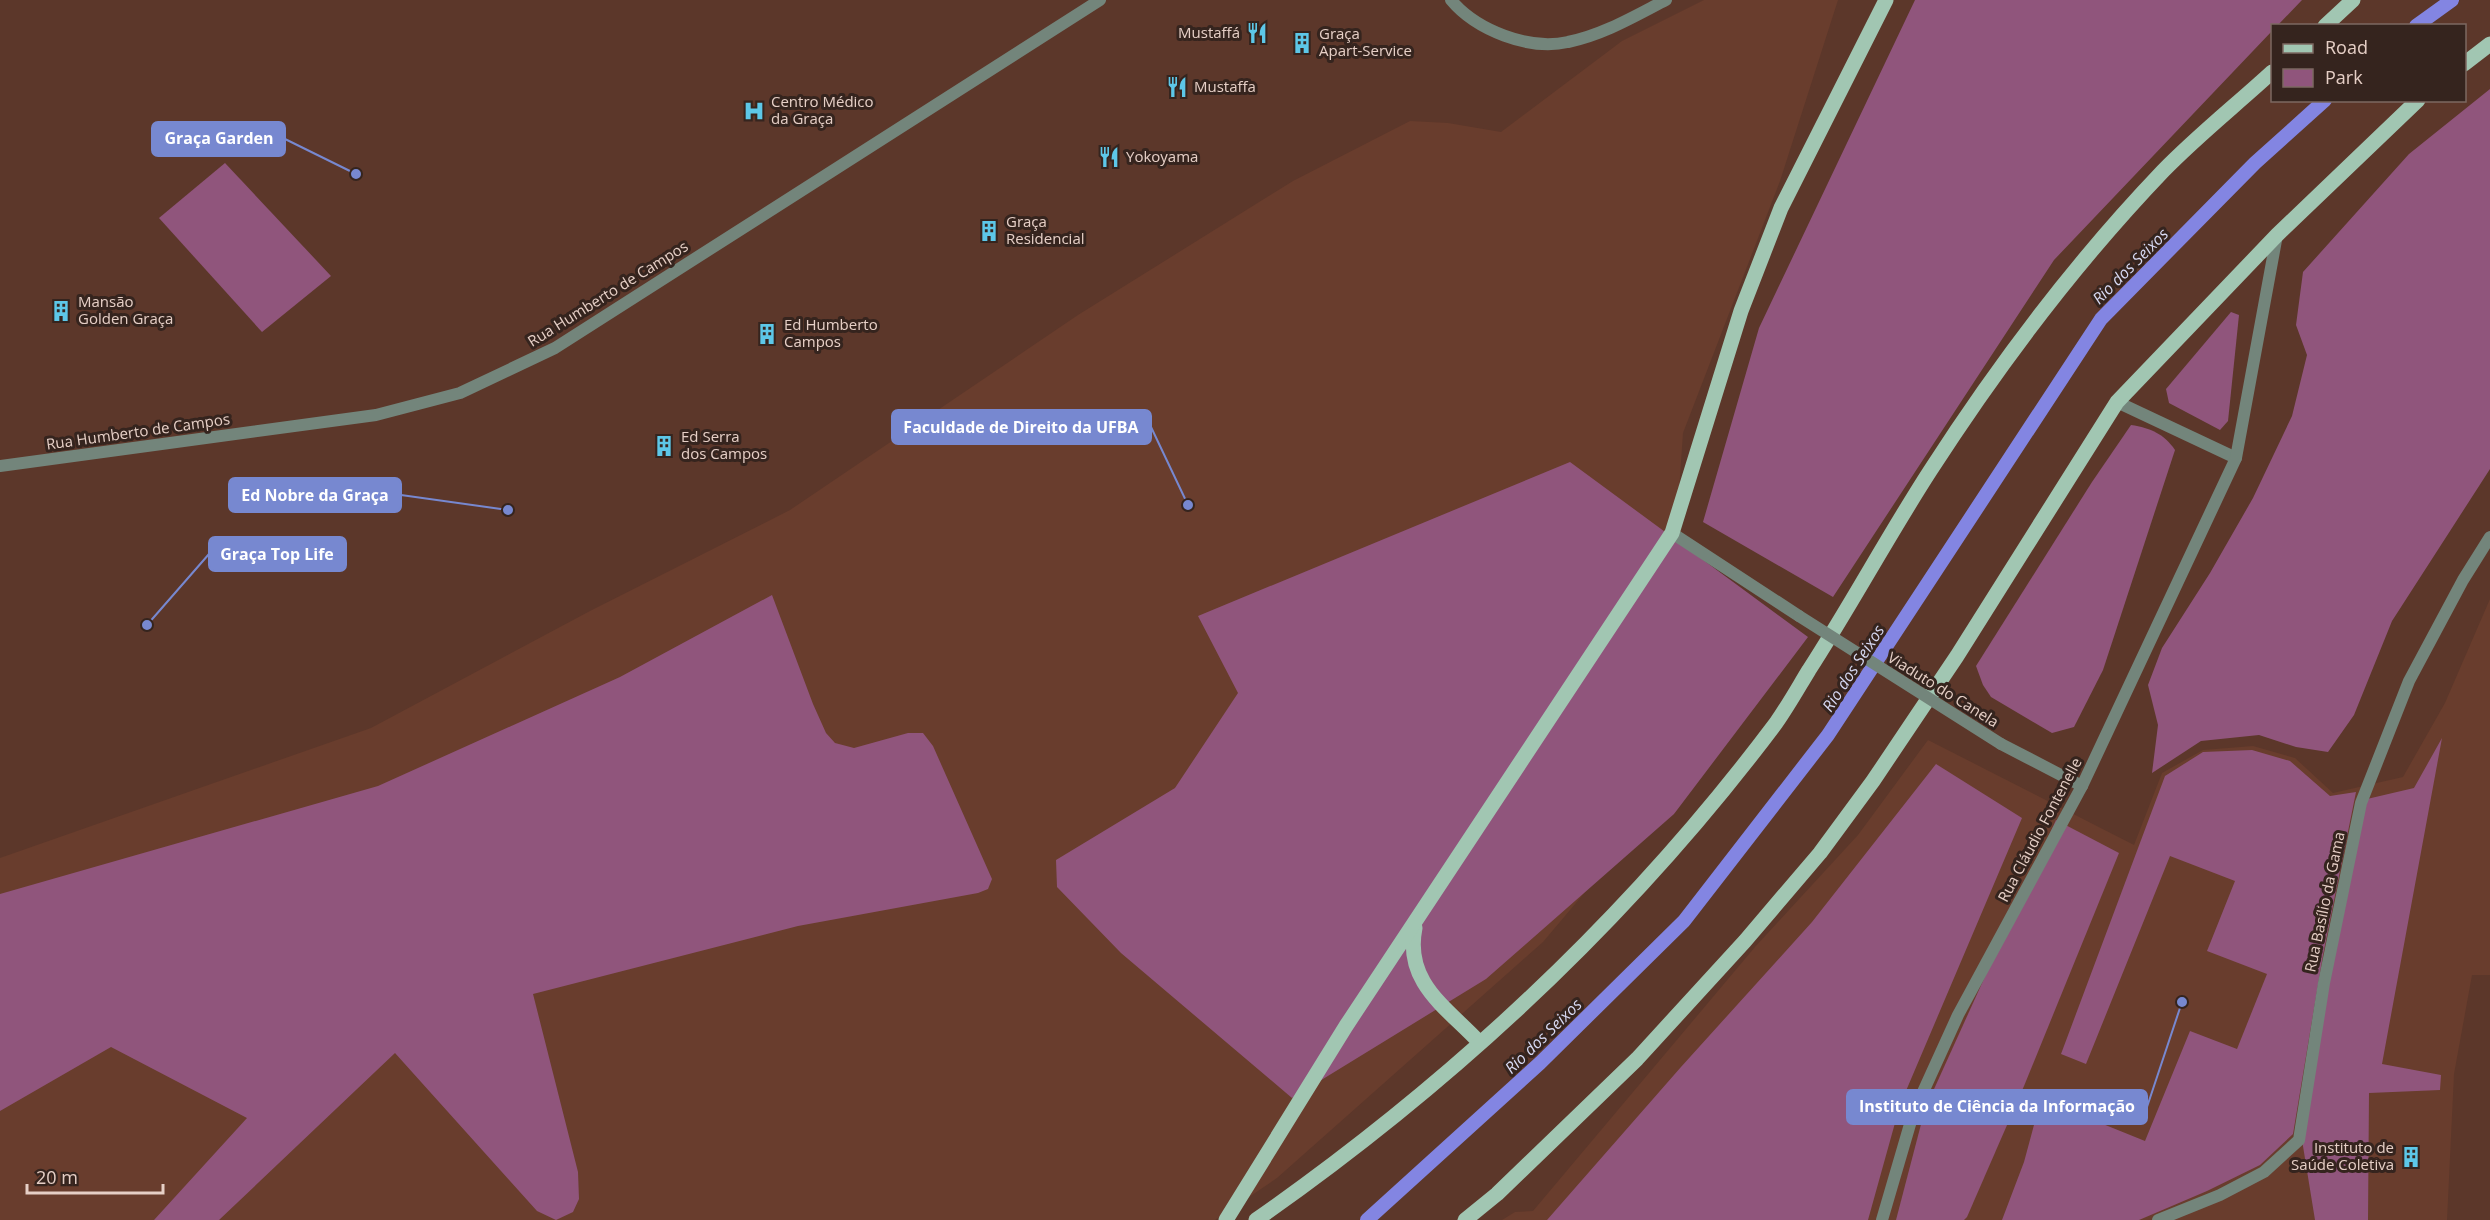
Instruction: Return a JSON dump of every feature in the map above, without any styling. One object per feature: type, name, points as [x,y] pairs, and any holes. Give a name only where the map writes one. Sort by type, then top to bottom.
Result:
[{"type":"main road","points":[[1226,1220],[1346,1026],[1672,533],[1741,311],[1781,208],[1886,0]]},
{"type":"main road","points":[[2327,24],[2353,0]]},
{"type":"main road","points":[[2466,62],[2490,44]]},
{"type":"main road","points":[[1256,1220],[1311,1182],[1389,1120],[1553,976],[1615,914],[1706,811],[1778,720],[1929,473],[2003,362],[2077,267],[2166,169],[2271,73]]},
{"type":"main road","points":[[1465,1220],[1497,1194],[1637,1059],[1745,942],[1820,853],[1873,781],[1957,656],[2117,402],[2277,235],[2416,102]]},
{"type":"main road","points":[[1417,920],[1411,946],[1415,969],[1426,987],[1479,1042]]},
{"type":"street","name":"Rua Humberto de Campos","points":[[0,466],[376,415],[460,393],[555,348],[1100,0]]},
{"type":"street","points":[[1451,0],[1459,10],[1489,31],[1528,42],[1567,43],[1609,29],[1666,0]]},
{"type":"street","name":"Rua Cláudio Fontenelle","points":[[1882,1220],[1914,1114],[1958,1015],[2082,786],[2236,458],[2277,235]]},
{"type":"street","points":[[2117,402],[2236,458]]},
{"type":"street","name":"Viaduto do Canela","points":[[1672,533],[2001,744],[2082,786]]},
{"type":"street","name":"Rua Basílio da Gama","points":[[2158,1220],[2220,1195],[2264,1172],[2299,1140],[2324,983],[2361,804],[2409,681],[2463,580],[2490,537]]},
{"type":"shaded area","points":[[1704,0],[1838,0],[1780,181],[1683,433],[1678,505],[1685,556],[1770,673],[1543,942],[1277,1178],[1215,1220],[0,1220],[0,858],[371,728],[590,611],[790,510],[1078,315],[1293,181],[1410,121],[1448,123],[1501,132],[1622,41]]},
{"type":"shaded area","points":[[2490,599],[2490,975],[2472,975],[2454,1074],[2447,1220],[1502,1220],[1515,1212],[1533,1211],[1755,947],[1858,835],[1928,740],[2134,845],[2162,773],[2203,750],[2253,746],[2295,758],[2333,793],[2403,777],[2445,703]]},
{"type":"green space","points":[[1915,0],[2302,0],[2279,24],[2271,24],[2271,32],[2054,260],[1833,597],[1703,522],[1759,328]]},
{"type":"green space","points":[[2490,89],[2490,469],[2392,621],[2354,715],[2328,752],[2296,747],[2259,735],[2201,741],[2152,773],[2158,725],[2148,685],[2162,648],[2210,573],[2253,498],[2292,416],[2307,355],[2296,325],[2303,272],[2409,154]]},
{"type":"green space","points":[[225,163],[331,276],[262,332],[159,218]]},
{"type":"green space","points":[[2231,312],[2239,315],[2228,421],[2220,430],[2169,403],[2166,389]]},
{"type":"green space","points":[[2131,425],[2156,433],[2175,450],[2103,670],[2074,727],[2052,733],[1991,697],[1983,685],[1976,666],[2092,482]]},
{"type":"green space","points":[[1570,462],[1808,637],[1674,814],[1486,979],[1292,1098],[1121,953],[1057,887],[1056,860],[1175,788],[1238,693],[1198,616]]},
{"type":"green space","points":[[772,595],[826,733],[835,743],[854,748],[908,733],[923,733],[933,746],[992,879],[988,889],[978,893],[798,926],[533,994],[578,1172],[579,1199],[573,1212],[556,1220],[537,1211],[395,1053],[219,1220],[154,1220],[247,1118],[111,1047],[0,1111],[0,894],[378,786],[620,677]]},
{"type":"green space","points":[[2442,738],[2382,1064],[2441,1075],[2440,1090],[2369,1093],[2368,1220],[2315,1220],[2302,1140],[2328,985],[2367,799],[2414,788]]},
{"type":"green space","points":[[2252,750],[2290,761],[2330,796],[2356,792],[2323,955],[2293,1134],[2260,1165],[2139,1220],[2002,1220],[2024,1162],[2041,1099],[2145,1141],[2190,1031],[2237,1049],[2267,974],[2207,951],[2235,881],[2170,856],[2086,1064],[2061,1054],[2165,776],[2203,752]]},
{"type":"green space","points":[[1936,764],[2022,818],[1900,1105],[1868,1220],[1547,1220],[1812,922]]},
{"type":"green space","points":[[2056,820],[2119,853],[2024,1086],[1967,1217],[1964,1220],[1896,1220],[1925,1109]]},
{"type":"waterway","name":"Rio dos Seixos","points":[[2419,24],[2452,0]]},
{"type":"waterway","name":"Rio dos Seixos","points":[[1367,1220],[1540,1063],[1684,921],[1828,735],[2101,319],[2255,163],[2323,102]]},
{"type":"place","name":"Mustaffá","points":[[1257,33]]},
{"type":"place","name":"Graça Apart-Service","points":[[1302,43]]},
{"type":"place","name":"Mustaffa","points":[[1177,87]]},
{"type":"place","name":"Centro Médico da Graça","points":[[754,111]]},
{"type":"place","name":"Yokoyama","points":[[1109,157]]},
{"type":"place","name":"Graça Garden","points":[[356,174]]},
{"type":"place","name":"Graça Residencial","points":[[989,231]]},
{"type":"place","name":"Mansão Golden Graça","points":[[61,311]]},
{"type":"place","name":"Ed Humberto Campos","points":[[767,334]]},
{"type":"place","name":"Ed Serra dos Campos","points":[[664,446]]},
{"type":"place","name":"Faculdade de Direito da UFBA","points":[[1188,505]]},
{"type":"place","name":"Ed Nobre da Graça","points":[[508,510]]},
{"type":"place","name":"Graça Top Life","points":[[147,625]]},
{"type":"place","name":"Instituto de Ciência da Informação","points":[[2182,1002]]},
{"type":"place","name":"Instituto de Saúde Coletiva","points":[[2411,1157]]}]
